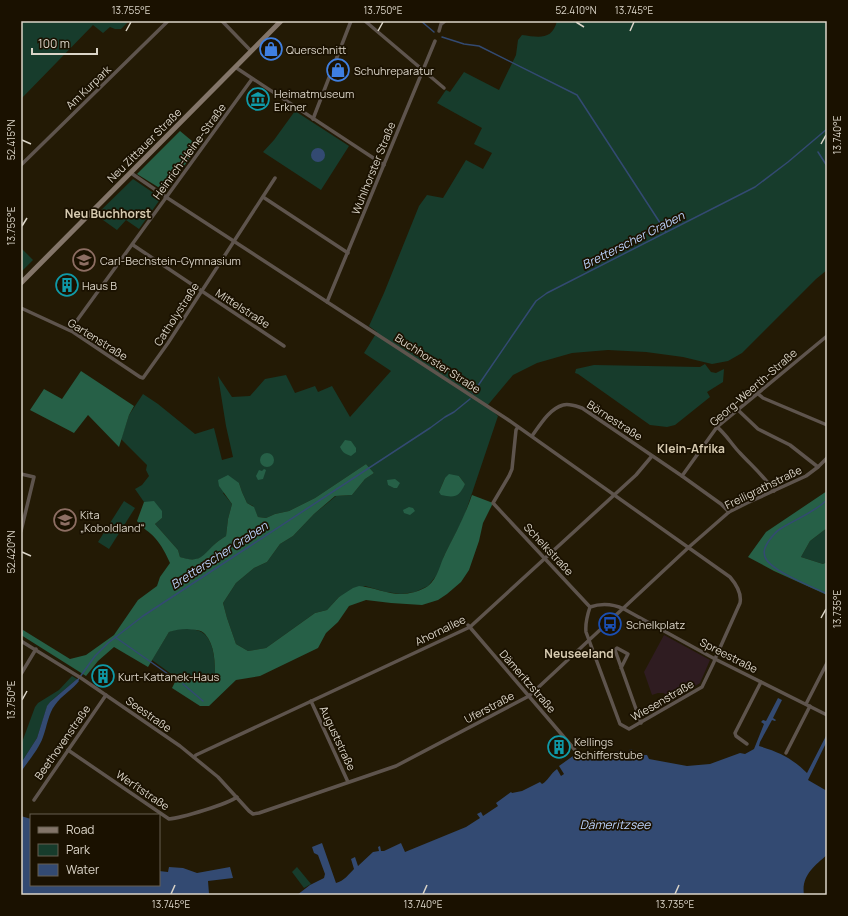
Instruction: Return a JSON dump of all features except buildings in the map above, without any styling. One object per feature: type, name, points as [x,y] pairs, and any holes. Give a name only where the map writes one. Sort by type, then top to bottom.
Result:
[{"type":"main road","name":"Neu Zittauer Straße","points":[[21,283],[282,21]]},
{"type":"street","name":"Am Kurpark","points":[[21,165],[168,21]]},
{"type":"street","points":[[222,21],[251,51]]},
{"type":"street","points":[[313,119],[351,21]]},
{"type":"street","points":[[365,21],[444,88]]},
{"type":"street","points":[[439,31],[445,21]]},
{"type":"street","name":"Wuhlhorster Straße","points":[[327,302],[435,41]]},
{"type":"street","points":[[235,67],[384,165]]},
{"type":"street","name":"Heinrich-Heine-Straße","points":[[70,330],[252,79]]},
{"type":"street","name":"Buchhorster Straße","points":[[131,172],[166,197],[476,398],[730,577]]},
{"type":"street","name":"Catholystraße","points":[[143,378],[276,178]]},
{"type":"street","points":[[263,198],[348,252]]},
{"type":"street","name":"Mittelstraße","points":[[133,245],[284,346]]},
{"type":"street","name":"Gartenstraße","points":[[21,308],[70,330],[143,378]]},
{"type":"street","name":"Georg-Weerth-Straße","points":[[682,476],[717,427],[827,336]]},
{"type":"street","points":[[757,393],[763,398],[827,425]]},
{"type":"street","name":"Börnestraße","points":[[532,436],[542,420],[550,412],[564,404],[572,405],[588,411],[721,504],[728,512]]},
{"type":"street","points":[[738,410],[758,429],[790,445],[818,467]]},
{"type":"street","name":"Schelkstraße","points":[[518,427],[516,431],[512,468],[493,503],[590,607]]},
{"type":"street","points":[[717,427],[774,491]]},
{"type":"street","name":"Ahornallee","points":[[194,757],[197,754],[469,626],[614,494],[646,464],[652,456]]},
{"type":"street","name":"Freiligrathstraße","points":[[689,547],[728,512],[806,476],[827,458]]},
{"type":"street","points":[[21,474],[34,477],[21,531]]},
{"type":"street","name":"Uferstraße","points":[[256,814],[396,766],[529,696],[689,547]]},
{"type":"street","name":"Wiesenstraße","points":[[589,640],[620,724],[629,729],[702,687],[741,599],[736,583],[730,577]]},
{"type":"street","points":[[589,640],[586,623],[590,607],[605,604],[614,605],[624,609]]},
{"type":"street","name":"Spreestraße","points":[[624,609],[715,659],[827,714]]},
{"type":"street","name":"Dämeritzstraße","points":[[469,626],[575,750]]},
{"type":"street","name":"Seestraße","points":[[21,641],[81,678],[194,757],[218,777],[249,811],[256,814]]},
{"type":"street","points":[[621,668],[628,654],[617,648],[615,650],[621,668],[641,723]]},
{"type":"street","points":[[21,674],[36,650]]},
{"type":"street","points":[[806,704],[827,663]]},
{"type":"street","points":[[747,744],[736,736],[736,733],[761,682]]},
{"type":"street","name":"Beethovenstraße","points":[[34,800],[106,695]]},
{"type":"street","name":"Auguststraße","points":[[311,701],[348,782]]},
{"type":"street","points":[[786,753],[810,706]]},
{"type":"street","name":"Werftstraße","points":[[68,750],[169,819],[210,808],[233,800],[237,797]]},
{"type":"shaded area","points":[[664,635],[710,660],[700,683],[670,702],[664,693],[652,695],[644,672]]},
{"type":"green space","points":[[21,21],[129,21],[121,29],[110,27],[103,33],[93,25],[21,99]]},
{"type":"green space","points":[[557,21],[827,21],[827,270],[816,279],[742,353],[728,361],[712,364],[683,357],[646,352],[608,350],[572,353],[537,363],[513,375],[487,406],[498,416],[464,517],[444,556],[442,565],[428,586],[415,592],[401,594],[386,592],[365,586],[339,597],[327,610],[315,613],[266,648],[248,651],[236,644],[223,603],[236,583],[254,568],[267,562],[280,544],[293,536],[314,514],[336,496],[352,495],[365,479],[374,473],[366,464],[315,498],[289,511],[275,514],[266,518],[258,517],[253,506],[247,503],[239,483],[223,493],[232,504],[226,536],[217,542],[201,558],[193,560],[187,559],[180,557],[178,550],[155,524],[162,518],[161,511],[154,502],[144,502],[135,489],[142,485],[149,476],[146,470],[147,465],[121,439],[129,415],[143,394],[158,404],[195,434],[214,428],[222,460],[233,457],[226,426],[218,376],[232,397],[250,396],[265,379],[286,375],[295,393],[315,386],[318,392],[332,386],[350,417],[391,371],[364,353],[377,332],[369,326],[419,206],[427,195],[443,198],[466,160],[483,169],[492,153],[474,144],[482,128],[437,103],[446,90],[450,92],[464,72],[499,90],[516,55],[518,40],[522,35],[539,37],[544,36],[552,32]],"holes":[[[459,476],[465,484],[439,492],[445,478]]]},
{"type":"green space","points":[[295,111],[349,146],[321,190],[263,152],[274,140]]},
{"type":"green space","points":[[180,131],[198,146],[166,192],[137,174]]},
{"type":"green space","points":[[133,179],[161,198],[139,229],[126,220],[117,230],[96,215]]},
{"type":"green space","points":[[21,248],[33,260],[21,272]]},
{"type":"green space","points":[[705,364],[711,372],[716,373],[724,369],[723,382],[707,392],[710,397],[675,425],[667,427],[650,425],[575,373],[576,369],[594,365],[700,367]]},
{"type":"green space","points":[[81,371],[134,406],[129,415],[119,447],[88,415],[74,433],[30,410],[44,389],[62,399]]},
{"type":"green space","points":[[345,440],[351,441],[356,448],[356,452],[351,456],[344,453],[340,447]]},
{"type":"green space","points":[[264,453],[270,453],[274,457],[274,463],[270,467],[264,467],[260,463],[260,457]]},
{"type":"green space","points":[[366,464],[374,473],[365,479],[352,495],[335,496],[314,514],[293,536],[280,544],[267,562],[254,568],[236,583],[223,603],[236,644],[248,651],[266,648],[315,613],[327,610],[339,597],[359,586],[401,594],[415,592],[425,588],[431,583],[436,575],[463,518],[472,495],[493,503],[483,523],[479,541],[469,570],[461,582],[438,600],[422,605],[366,600],[349,606],[338,622],[326,633],[318,648],[260,676],[236,680],[209,706],[200,706],[172,688],[177,678],[196,681],[215,677],[213,649],[208,638],[201,631],[184,629],[169,632],[148,667],[114,647],[98,661],[86,676],[21,635],[23,630],[70,659],[86,655],[114,635],[138,600],[157,586],[160,577],[170,563],[164,550],[157,541],[137,521],[144,502],[154,501],[162,511],[162,518],[155,524],[178,550],[180,557],[197,559],[204,555],[217,542],[226,536],[232,504],[219,486],[218,480],[228,475],[239,483],[247,503],[254,507],[258,517],[266,518],[275,514],[289,511],[315,498]]},
{"type":"green space","points":[[264,469],[266,470],[263,479],[258,480],[256,476],[259,470],[262,471]]},
{"type":"green space","points":[[449,474],[459,476],[465,484],[461,492],[456,496],[441,495],[439,492],[445,478]]},
{"type":"green space","points":[[395,479],[400,483],[397,488],[388,485],[387,480]]},
{"type":"green space","points":[[827,491],[827,528],[810,541],[801,557],[823,564],[827,562],[827,595],[774,571],[748,557],[766,532]]},
{"type":"green space","points":[[124,501],[135,508],[109,549],[98,542]]},
{"type":"green space","points":[[409,507],[413,508],[415,511],[410,515],[404,513],[403,510]]},
{"type":"green space","points":[[827,528],[827,562],[823,564],[801,557],[810,541]]},
{"type":"green space","points":[[177,629],[194,629],[207,637],[213,649],[215,677],[196,681],[177,678],[152,660],[169,632]]},
{"type":"green space","points":[[72,676],[77,679],[50,702],[47,707],[37,738],[21,763],[21,745],[35,707],[38,703],[59,690]]},
{"type":"green space","points":[[297,867],[311,884],[304,888],[292,872]]},
{"type":"water","points":[[318,148],[323,150],[325,155],[323,160],[318,162],[313,160],[311,155],[313,150]]},
{"type":"water","points":[[77,679],[79,681],[58,701],[53,709],[49,716],[41,741],[21,772],[21,763],[37,738],[47,706]]},
{"type":"water","name":"Dämeritzsee","points":[[778,698],[782,700],[773,718],[776,720],[772,720],[759,746],[785,756],[807,773],[827,734],[827,741],[808,780],[827,791],[827,855],[813,867],[804,882],[804,895],[297,895],[310,885],[324,878],[325,874],[318,855],[314,853],[312,847],[322,843],[336,883],[339,882],[354,869],[351,859],[355,857],[358,866],[373,852],[379,851],[378,847],[380,846],[381,851],[384,851],[401,843],[405,852],[466,827],[480,818],[477,814],[481,812],[483,816],[498,806],[496,803],[511,792],[522,791],[540,782],[542,784],[557,769],[561,776],[564,774],[559,766],[573,756],[624,751],[625,753],[629,753],[629,750],[632,749],[634,755],[647,755],[649,759],[687,766],[710,764],[740,753],[745,754],[754,749],[764,724],[761,722],[763,720],[766,721]]},
{"type":"water","points":[[21,816],[30,819],[30,886],[160,886],[160,871],[168,872],[169,867],[183,868],[197,873],[230,867],[233,878],[208,881],[209,894],[211,895],[21,895]]},
{"type":"waterway","points":[[421,21],[434,32]]},
{"type":"waterway","points":[[442,37],[464,44],[479,46],[577,95],[666,232]]},
{"type":"waterway","name":"Bretterscher Graben","points":[[473,393],[536,301],[547,293],[755,187],[788,162],[827,129]]},
{"type":"waterway","points":[[818,152],[827,166]]},
{"type":"waterway","name":"Bretterscher Graben","points":[[77,681],[95,656],[108,643],[143,616],[430,428],[470,399]]},
{"type":"waterway","points":[[827,500],[822,505],[778,530],[768,542],[764,553],[765,557],[775,568],[827,594]]},
{"type":"waterway","points":[[115,637],[168,674]]},
{"type":"waterway","points":[[183,684],[203,701]]},
{"type":"place","name":"Querschnitt","points":[[271,49]]},
{"type":"place","name":"Schuhreparatur","points":[[338,70]]},
{"type":"place","name":"Heimatmuseum Erkner","points":[[258,99]]},
{"type":"place","name":"Carl-Bechstein-Gymnasium","points":[[84,260]]},
{"type":"place","name":"Haus B","points":[[67,285]]},
{"type":"place","name":"Kita „Koboldland“","points":[[65,520]]},
{"type":"place","name":"Schelkplatz","points":[[610,624]]},
{"type":"place","name":"Kurt-Kattanek-Haus","points":[[103,676]]},
{"type":"place","name":"Kellings Schifferstube","points":[[559,747]]},
{"type":"district","name":"Neu Buchhorst","points":[[108,213]]},
{"type":"district","name":"Klein-Afrika","points":[[691,448]]},
{"type":"district","name":"Neuseeland","points":[[579,653]]}]
